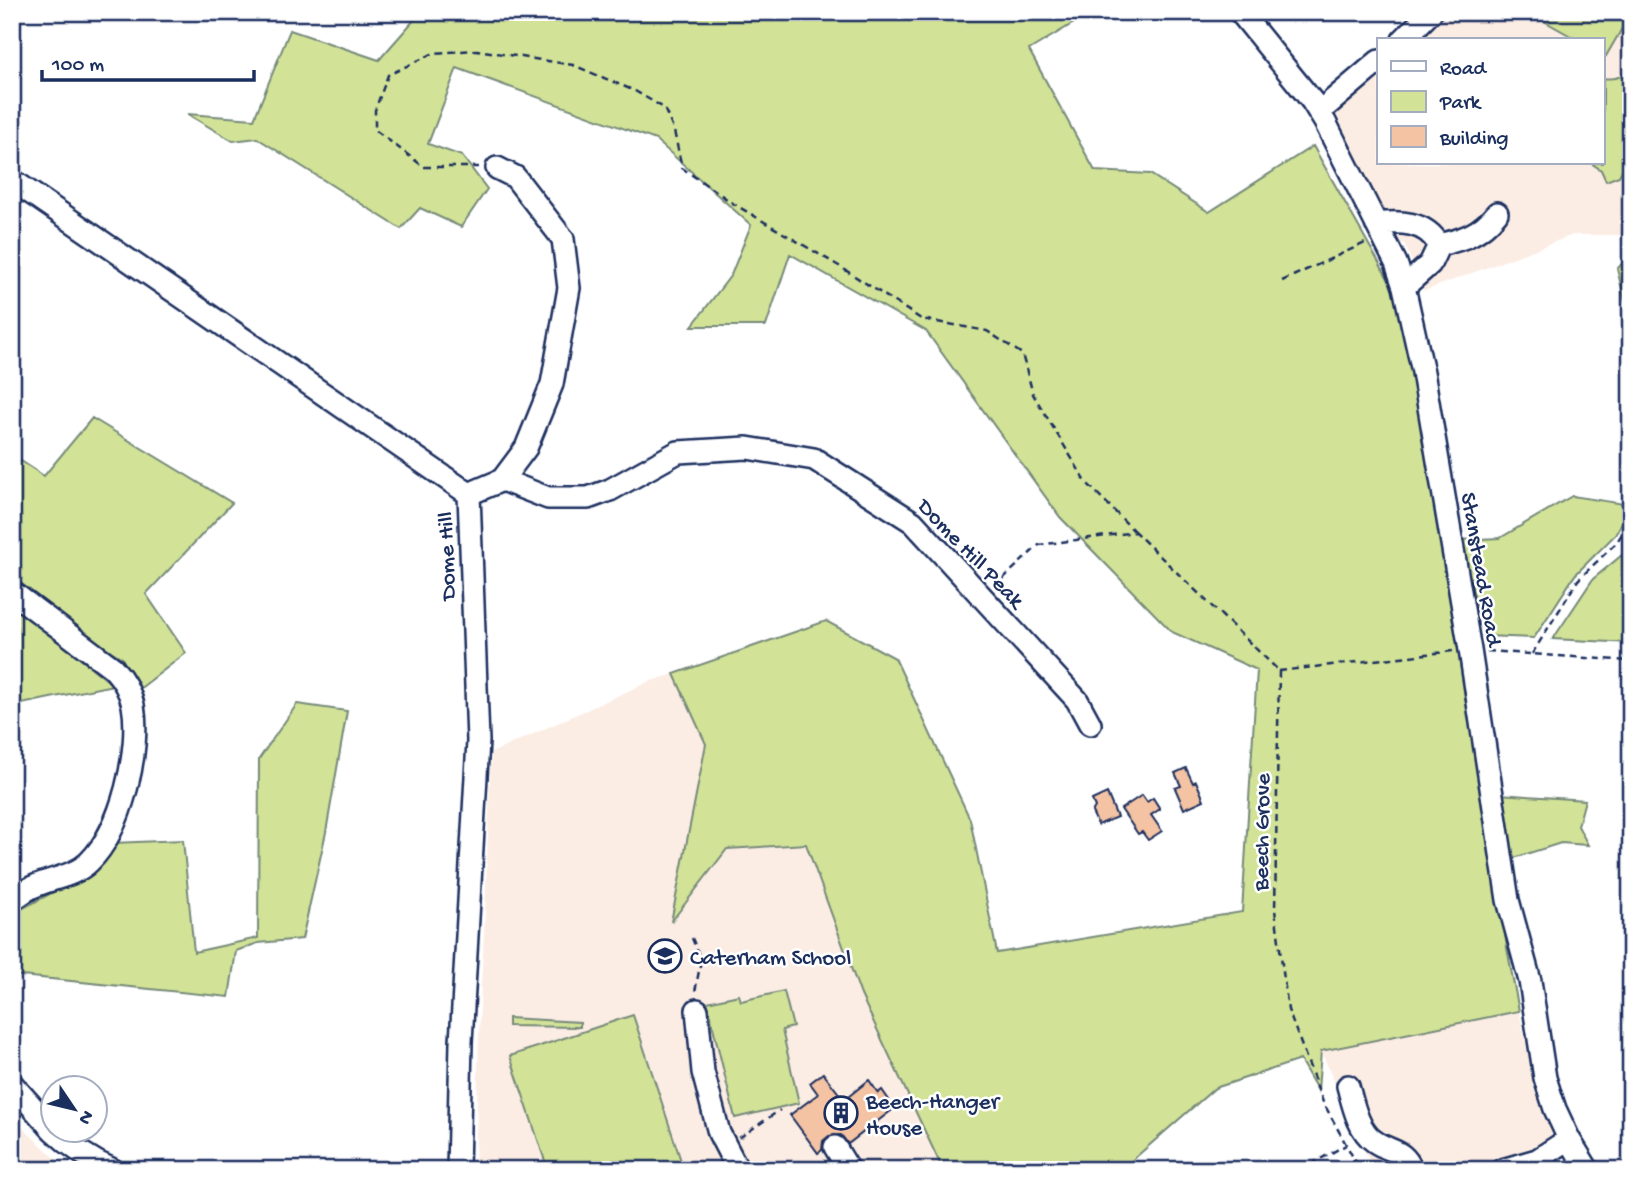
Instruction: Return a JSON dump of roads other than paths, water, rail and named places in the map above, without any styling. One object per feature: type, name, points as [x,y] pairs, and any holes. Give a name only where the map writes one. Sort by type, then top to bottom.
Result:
[{"type":"street","name":"Stanstead Road","points":[[1240,12],[1319,112],[1396,263],[1404,287],[1423,372],[1470,650],[1508,900],[1530,981],[1545,1078],[1569,1139],[1588,1170]]},
{"type":"street","points":[[1405,38],[1431,12]]},
{"type":"street","points":[[1319,112],[1377,63]]},
{"type":"street","points":[[469,495],[502,480],[526,448],[552,384],[569,288],[563,239],[515,177],[497,167]]},
{"type":"street","name":"Dome Hill","points":[[12,180],[469,495],[478,741],[461,1042],[458,1170]]},
{"type":"street","points":[[1438,244],[1474,234],[1485,228],[1497,213]]},
{"type":"street","points":[[1378,229],[1395,221],[1415,225],[1430,232],[1438,244]]},
{"type":"street","points":[[1404,287],[1430,264],[1438,244]]},
{"type":"street","name":"Dome Hill Peak","points":[[502,480],[548,498],[588,498],[610,491],[678,452],[747,448],[814,458],[913,522],[981,599],[1077,700],[1090,724]]},
{"type":"street","points":[[12,592],[113,667],[123,680],[133,703],[135,726],[128,781],[115,824],[104,843],[90,861],[78,870],[33,887],[12,900]]},
{"type":"street","points":[[697,1010],[702,1072],[719,1133],[738,1170]]},
{"type":"street","points":[[12,1084],[38,1113]]},
{"type":"street","points":[[1348,1086],[1354,1112],[1368,1135],[1374,1141],[1401,1152],[1408,1159],[1412,1170]]},
{"type":"street","points":[[1502,1170],[1537,1160],[1569,1139]]},
{"type":"street","points":[[69,1144],[95,1163],[113,1170]]},
{"type":"street","points":[[835,1147],[849,1170]]},
{"type":"place","name":"Caterham School","points":[[665,956]]},
{"type":"place","name":"Beech-Hanger House","points":[[841,1113]]}]
